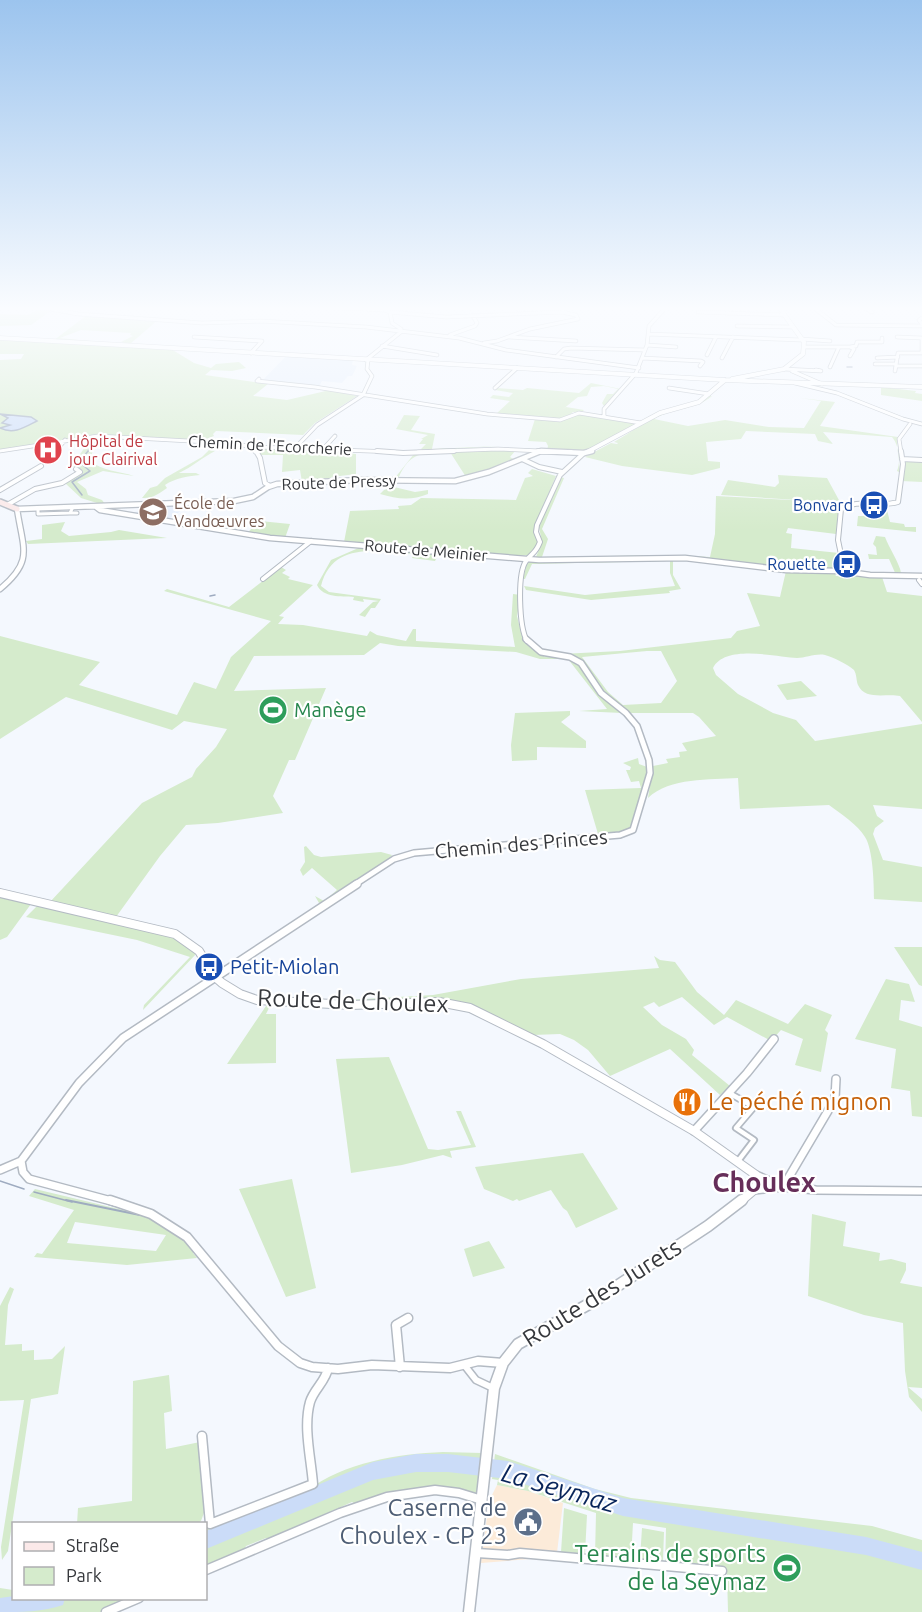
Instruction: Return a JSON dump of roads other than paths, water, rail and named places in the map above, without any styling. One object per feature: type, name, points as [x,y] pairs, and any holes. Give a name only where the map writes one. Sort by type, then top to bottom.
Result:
[{"type":"main road","points":[[0,502],[17,509]]},
{"type":"street","points":[[259,381],[315,387],[493,415],[560,420],[578,413],[641,423]]},
{"type":"street","points":[[295,448],[317,425],[361,396],[369,381]]},
{"type":"street","points":[[495,388],[502,381]]},
{"type":"street","points":[[604,416],[604,409],[629,381]]},
{"type":"street","name":"Chemin des Princes","points":[[21,1161],[79,1083],[110,1049],[140,1025],[401,855],[614,836],[633,830],[650,773],[639,731],[631,719],[599,690],[581,663],[570,657],[544,653],[524,638],[519,615],[522,595],[520,580],[524,566],[535,554],[540,540],[536,532],[537,525],[562,472],[584,453],[611,442],[663,412],[697,402],[724,381]]},
{"type":"street","points":[[757,381],[922,387]]},
{"type":"street","points":[[815,381],[822,384]]},
{"type":"street","points":[[795,383],[837,393],[903,419],[920,423]]},
{"type":"street","points":[[669,388],[709,394]]},
{"type":"street","points":[[903,419],[909,424],[920,423]]},
{"type":"street","points":[[840,503],[888,505],[898,502],[902,459],[899,438],[909,424]]},
{"type":"street","name":"Chemin de l'Ecorcherie","points":[[0,451],[101,436],[226,443],[257,447],[407,453],[498,449],[541,451]]},
{"type":"street","points":[[324,448],[335,436]]},
{"type":"street","points":[[51,457],[65,440]]},
{"type":"street","points":[[257,447],[255,453],[260,459],[265,483],[270,486]]},
{"type":"street","name":"Route de Pressy","points":[[96,506],[234,501],[260,496],[270,486],[360,480],[458,480],[485,473],[541,451],[584,453]]},
{"type":"street","points":[[522,459],[539,467],[562,472]]},
{"type":"street","points":[[902,459],[922,460]]},
{"type":"street","points":[[0,490],[40,466]]},
{"type":"street","points":[[7,505],[40,487],[62,483],[80,472],[76,469]]},
{"type":"street","points":[[844,571],[838,540],[841,509],[845,505]]},
{"type":"street","name":"Route de Meinier","points":[[17,509],[96,506],[100,510],[233,534],[530,559],[685,558],[786,570],[844,571],[911,577],[921,580]]},
{"type":"street","points":[[38,507],[38,514],[77,513]]},
{"type":"street","points":[[70,513],[73,507]]},
{"type":"street","points":[[0,589],[19,572],[25,559],[17,509]]},
{"type":"street","points":[[263,579],[311,541]]},
{"type":"street","name":"Route de Choulex","points":[[0,893],[175,934],[199,951],[214,976],[240,994],[267,1002],[351,1005],[439,1002],[465,1006],[543,1044],[694,1131],[757,1178]]},
{"type":"street","points":[[694,1131],[774,1039]]},
{"type":"street","points":[[783,1187],[835,1099],[836,1079]]},
{"type":"street","points":[[728,1093],[754,1107],[736,1128],[754,1140],[738,1162]]},
{"type":"street","points":[[0,1170],[21,1161],[23,1172],[29,1179],[136,1208],[156,1215],[176,1226],[288,1356],[312,1367],[372,1365],[450,1368],[478,1361],[502,1363]]},
{"type":"street","points":[[757,1178],[783,1187]]},
{"type":"street","name":"Route des Jurets","points":[[469,1612],[486,1481],[494,1388],[502,1363],[512,1349],[523,1341],[596,1300],[708,1226],[754,1190],[757,1178]]},
{"type":"street","points":[[754,1190],[783,1187],[816,1190],[922,1191]]},
{"type":"street","points":[[399,1367],[396,1326],[408,1318]]},
{"type":"street","points":[[465,1366],[468,1373],[480,1384],[494,1388]]},
{"type":"street","points":[[207,1523],[213,1525],[313,1484],[309,1405],[315,1391],[327,1376],[328,1368]]},
{"type":"street","points":[[202,1436],[207,1522]]},
{"type":"street","points":[[207,1570],[350,1509],[393,1496],[428,1491],[450,1491],[483,1501]]},
{"type":"street","points":[[477,1553],[508,1555],[520,1553],[722,1571]]},
{"type":"street","points":[[106,1612],[136,1600]]},
{"type":"water","points":[[0,414],[31,417],[37,421],[10,431],[0,428],[10,425],[2,423],[8,418]]},
{"type":"waterway","points":[[82,495],[72,482],[90,471],[79,462],[98,439]]},
{"type":"waterway","points":[[210,596],[215,595]]},
{"type":"waterway","points":[[0,1181],[24,1189]]},
{"type":"waterway","points":[[34,1192],[72,1202]]},
{"type":"waterway","points":[[66,1200],[140,1215]]},
{"type":"waterway","name":"La Seymaz","points":[[207,1540],[373,1471],[416,1463],[448,1463],[508,1470],[623,1507],[866,1546],[922,1561]]},
{"type":"waterway","name":"La Seymaz","points":[[0,1608],[45,1600]]},
{"type":"place","name":"Hôpital de jour Clairival","points":[[48,450]]},
{"type":"place","name":"Bonvard","points":[[874,505]]},
{"type":"place","name":"École de Vandœuvres","points":[[153,512]]},
{"type":"place","name":"Rouette","points":[[847,564]]},
{"type":"place","name":"Manège","points":[[273,710]]},
{"type":"place","name":"Petit-Miolan","points":[[209,967]]},
{"type":"place","name":"Le péché mignon","points":[[687,1102]]},
{"type":"place","name":"Caserne de Choulex - CP 23","points":[[528,1522]]},
{"type":"place","name":"Terrains de sports de la Seymaz","points":[[787,1568]]},
{"type":"district","name":"Choulex","points":[[764,1183]]}]
